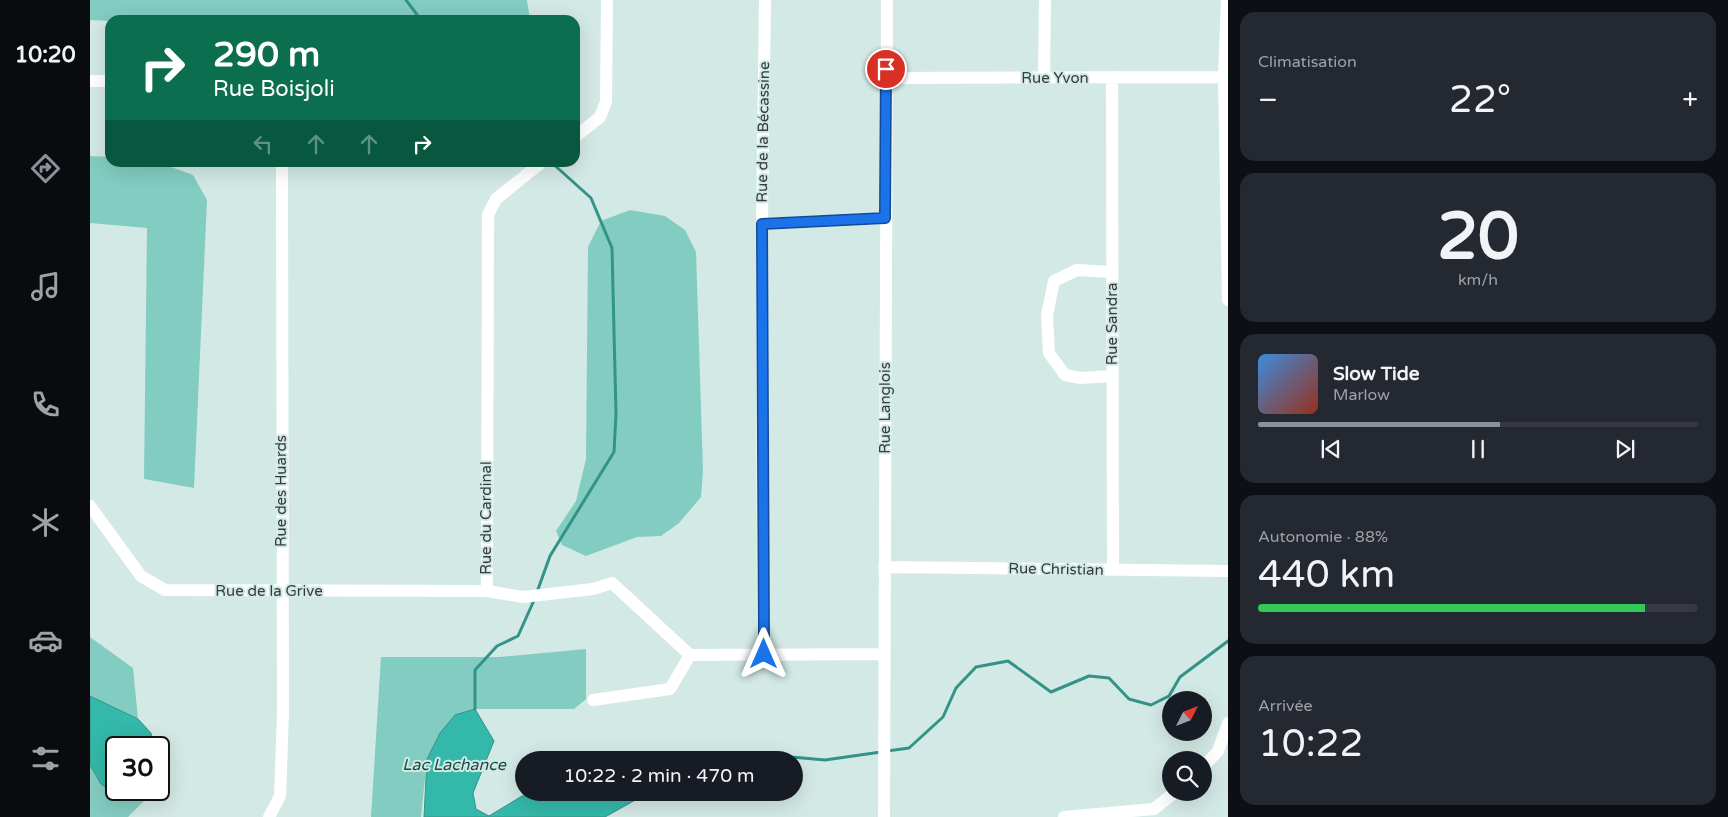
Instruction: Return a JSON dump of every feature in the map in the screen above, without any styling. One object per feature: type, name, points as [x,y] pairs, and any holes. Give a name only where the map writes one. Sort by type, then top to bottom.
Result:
[{"type":"street","points":[[580,132],[600,117],[606,102],[607,0]]},
{"type":"street","name":"Rue de la Bécassine","points":[[764,654],[762,224],[765,0]]},
{"type":"street","name":"Rue Langlois","points":[[884,817],[885,78],[887,0]]},
{"type":"street","points":[[1044,78],[1045,0]]},
{"type":"street","points":[[1227,0],[1224,77],[1228,300]]},
{"type":"street","name":"Rue Yvon","points":[[885,78],[1224,77]]},
{"type":"street","name":"Rue Sandra","points":[[1112,78],[1113,570]]},
{"type":"street","points":[[90,81],[105,81]]},
{"type":"street","name":"Rue des Huards","points":[[269,817],[280,796],[283,713],[281,590],[282,167]]},
{"type":"street","name":"Rue du Cardinal","points":[[536,167],[496,199],[488,216],[485,573],[487,591],[523,597],[593,589],[612,583],[690,655]]},
{"type":"street","points":[[762,224],[885,218]]},
{"type":"street","points":[[1112,272],[1077,270],[1054,281],[1047,315],[1049,353],[1065,375],[1080,378],[1112,376]]},
{"type":"street","name":"Rue de la Grive","points":[[90,506],[141,576],[165,590],[487,591]]},
{"type":"street","name":"Rue Christian","points":[[884,567],[1228,571]]},
{"type":"street","points":[[593,700],[670,689],[690,655],[884,654]]},
{"type":"street","points":[[1212,757],[1218,750],[1228,723]]},
{"type":"street","points":[[1064,817],[1154,809],[1164,801]]},
{"type":"shaded area","points":[[90,0],[527,0],[529,15],[105,15],[105,21],[90,20]]},
{"type":"shaded area","points":[[90,156],[105,157],[105,167],[171,167],[193,175],[207,200],[194,488],[144,479],[147,228],[90,223]]},
{"type":"shaded area","points":[[630,210],[665,216],[685,230],[696,252],[703,471],[701,497],[679,523],[661,536],[637,537],[586,556],[562,545],[556,531],[576,501],[586,459],[588,247],[601,221]]},
{"type":"shaded area","points":[[90,637],[133,668],[138,719],[90,696]]},
{"type":"shaded area","points":[[586,649],[586,699],[574,709],[475,709],[455,715],[427,759],[421,817],[371,817],[381,657],[500,657]]},
{"type":"shaded area","points":[[90,765],[101,784],[105,787],[105,801],[144,801],[128,817],[90,817]]},
{"type":"water","points":[[90,696],[138,719],[151,733],[151,736],[105,736],[105,787],[101,784],[90,765]]},
{"type":"water","name":"Lac Lachance","points":[[475,709],[494,741],[473,793],[476,809],[489,816],[515,800],[634,801],[605,817],[424,817],[427,759],[440,733],[455,715]]},
{"type":"waterway","points":[[406,0],[417,15]]},
{"type":"waterway","points":[[537,592],[550,556],[614,452],[616,414],[612,248],[591,198],[557,167]]},
{"type":"waterway","points":[[475,709],[475,670],[497,646],[518,636],[535,598]]},
{"type":"waterway","points":[[887,751],[909,748],[943,717],[956,688],[976,667],[1008,661],[1051,692],[1089,676],[1109,678],[1129,699],[1151,705],[1169,696],[1180,677],[1228,641]]},
{"type":"waterway","points":[[803,758],[825,760],[881,752]]},
{"type":"route","points":[[764,654],[762,224],[885,218],[886,69]]}]
